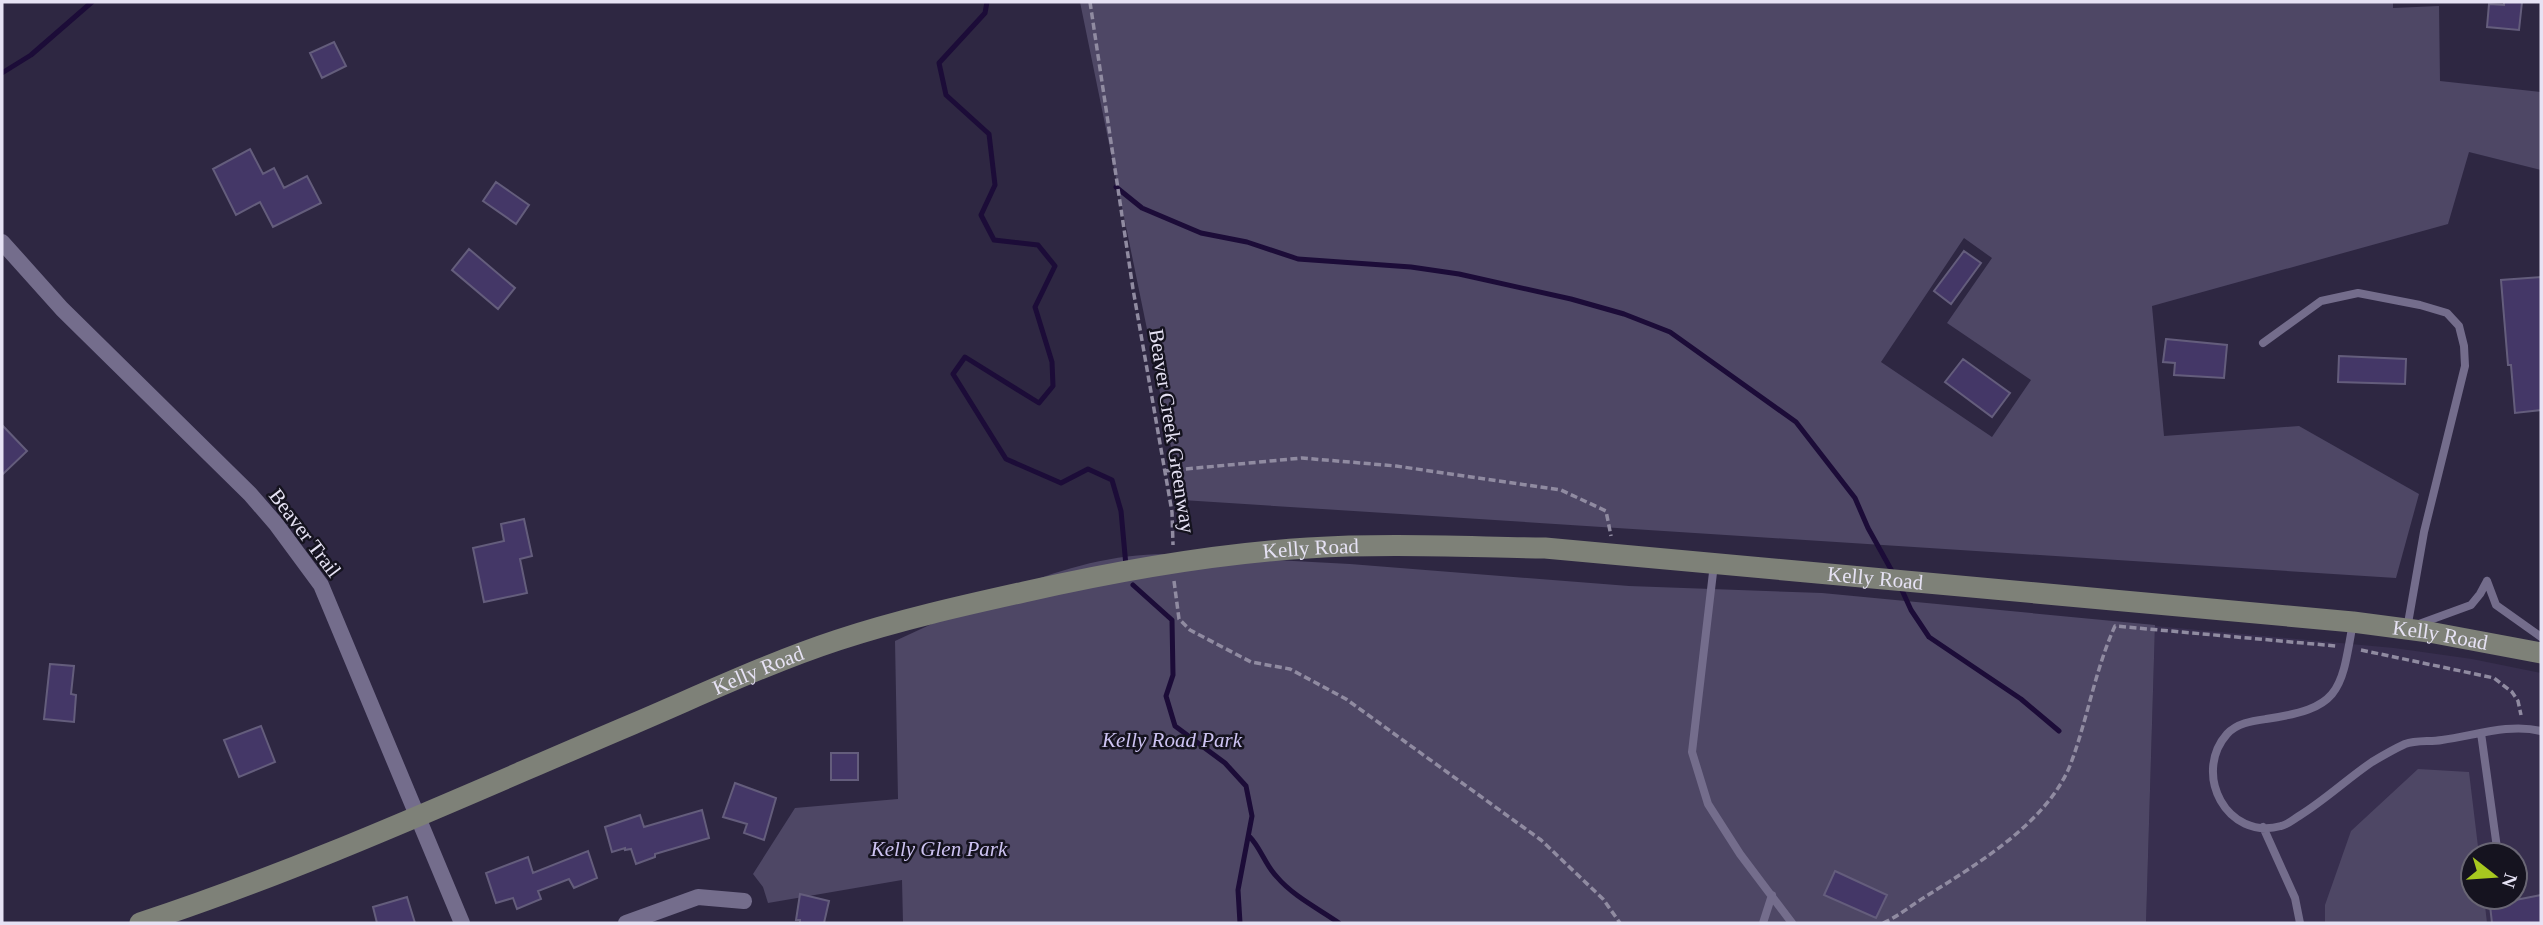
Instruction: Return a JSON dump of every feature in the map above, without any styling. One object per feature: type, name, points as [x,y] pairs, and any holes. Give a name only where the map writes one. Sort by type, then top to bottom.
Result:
[{"type":"street","name":"Beaver Trail","points":[[2,242],[62,309],[250,494],[321,584],[462,923]]},
{"type":"street","name":"Kelly Road","points":[[140,923],[201,903],[417,816],[803,652],[922,615],[1122,572],[1240,554],[1310,548],[1545,548],[2353,622],[2541,653]]},
{"type":"street","points":[[626,923],[698,897],[744,901]]},
{"type":"lane","points":[[2263,343],[2321,301],[2358,293],[2447,313],[2459,326],[2465,366],[2424,531],[2407,629]]},
{"type":"lane","points":[[1714,564],[1692,752],[1708,804],[1740,854],[1792,923]]},
{"type":"lane","points":[[2407,629],[2471,605],[2487,580],[2496,606],[2541,637]]},
{"type":"lane","points":[[2353,622],[2342,677],[2337,688],[2320,706],[2309,711],[2247,721],[2228,732],[2217,751],[2212,774],[2214,788],[2220,800],[2244,824],[2282,826],[2312,808],[2372,762],[2406,744],[2522,729],[2541,731]]},
{"type":"lane","points":[[2481,733],[2496,841]]},
{"type":"lane","points":[[2263,827],[2295,898],[2300,923]]},
{"type":"lane","points":[[1763,923],[1772,895]]},
{"type":"path","name":"Beaver Creek Greenway","points":[[1090,2],[1133,289],[1166,471],[1172,512],[1173,549]]},
{"type":"path","points":[[1166,471],[1302,458],[1396,466],[1561,490],[1606,511],[1616,555]]},
{"type":"path","points":[[1174,574],[1179,619],[1190,630],[1251,662],[1290,669],[1346,699],[1399,740],[1542,840],[1603,899],[1620,923]]},
{"type":"path","points":[[1883,923],[1955,879],[2048,804],[2070,765],[2103,652],[2115,626],[2325,645]]},
{"type":"path","points":[[2369,651],[2494,678],[2512,692],[2521,711]]},
{"type":"shaded area","points":[[2155,626],[2394,648],[2472,659],[2541,673],[2541,923],[2146,923]]},
{"type":"green space","points":[[1080,2],[2393,2],[2393,8],[2439,6],[2440,81],[2541,92],[2541,170],[2469,152],[2448,224],[2152,306],[2164,436],[2299,426],[2419,494],[2396,578],[1182,500]],"holes":[[[1964,238],[1992,258],[1947,323],[2031,380],[1992,437],[1881,362]]]},
{"type":"green space","name":"Kelly Road Park","points":[[1166,554],[1350,564],[1629,586],[1822,593],[2155,625],[2146,923],[903,923],[902,880],[768,903],[763,887],[753,874],[795,808],[898,799],[895,641],[993,596],[1061,571],[1130,556]]},
{"type":"green space","points":[[2418,769],[2469,772],[2477,841],[2459,841],[2459,911],[2486,911],[2487,923],[2325,923],[2325,905],[2351,831]]},
{"type":"building","points":[[2504,2],[2522,2],[2519,30],[2487,27],[2489,4],[2504,5]]},
{"type":"building","points":[[334,42],[346,66],[322,78],[310,53]]},
{"type":"building","points":[[250,149],[263,174],[274,168],[284,188],[307,176],[321,203],[273,227],[260,202],[236,215],[213,169]]},
{"type":"building","points":[[496,182],[529,205],[516,224],[483,201]]},
{"type":"building","points":[[469,249],[515,288],[498,309],[452,270]]},
{"type":"building","points":[[1964,251],[1981,263],[1951,304],[1934,291]]},
{"type":"building","points":[[2541,277],[2541,410],[2515,413],[2501,280]]},
{"type":"building","points":[[2166,339],[2227,345],[2224,378],[2174,375],[2175,363],[2163,362]]},
{"type":"building","points":[[2339,356],[2406,359],[2405,384],[2338,382]]},
{"type":"building","points":[[1963,359],[2010,393],[1992,417],[1945,382]]},
{"type":"building","points":[[2,425],[27,451],[2,475]]},
{"type":"building","points":[[524,519],[532,556],[520,559],[527,593],[484,602],[473,548],[504,541],[501,524]]},
{"type":"building","points":[[50,664],[74,666],[71,694],[76,695],[74,722],[44,719]]},
{"type":"building","points":[[261,726],[275,762],[239,777],[224,740]]},
{"type":"building","points":[[831,753],[858,753],[858,780],[831,780]]},
{"type":"building","points":[[735,783],[776,798],[764,840],[744,833],[747,824],[723,817]]},
{"type":"building","points":[[702,810],[709,838],[655,854],[655,857],[636,864],[631,849],[612,852],[605,827],[640,815],[644,827]]},
{"type":"building","points":[[588,851],[597,878],[574,888],[569,879],[538,891],[541,899],[517,909],[513,898],[496,903],[486,873],[528,857],[533,873]]},
{"type":"building","points":[[1835,871],[1887,895],[1876,918],[1824,895]]},
{"type":"building","points":[[800,894],[829,901],[824,923],[800,923],[800,920],[796,920]]},
{"type":"building","points":[[2541,895],[2541,923],[2492,923],[2491,911],[2529,911],[2529,897]]},
{"type":"building","points":[[407,897],[415,923],[377,923],[373,907]]},
{"type":"waterway","points":[[2,73],[31,55],[92,2]]},
{"type":"waterway","points":[[987,2],[985,13],[939,63],[946,95],[989,134],[995,185],[981,215],[994,240],[1038,245],[1055,266],[1035,307],[1052,362],[1053,386],[1039,403],[965,357],[953,374],[1006,459],[1061,483],[1088,469],[1112,480],[1121,511],[1126,566]]},
{"type":"waterway","points":[[1116,187],[1142,208],[1201,233],[1247,242],[1298,259],[1411,267],[1459,274],[1571,299],[1624,314],[1670,332],[1796,422],[1855,498],[1893,573]]},
{"type":"waterway","points":[[1133,585],[1172,620],[1173,675],[1166,696],[1175,726],[1225,763],[1246,786],[1252,816],[1238,890],[1240,923]]},
{"type":"waterway","points":[[1901,588],[1911,610],[1929,637],[2021,699],[2059,731]]},
{"type":"waterway","points":[[1249,836],[1283,884],[1339,923]]},
{"type":"park label","name":"Kelly Glen Park","points":[[939,849]]}]
